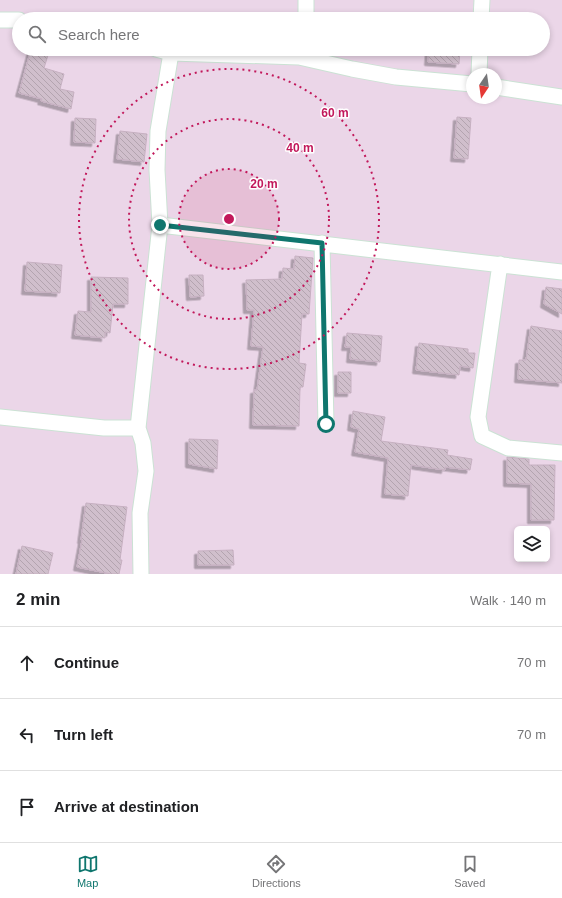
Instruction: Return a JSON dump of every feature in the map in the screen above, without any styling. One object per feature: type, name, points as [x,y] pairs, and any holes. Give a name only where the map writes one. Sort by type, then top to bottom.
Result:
[{"type":"street","points":[[306,0],[306,12]]},
{"type":"street","points":[[481,12],[482,0]]},
{"type":"street","points":[[0,20],[12,20]]},
{"type":"street","points":[[141,574],[140,513],[146,471],[143,443],[138,428],[160,225],[157,170],[158,132],[171,56]]},
{"type":"street","points":[[310,56],[352,69],[396,77],[466,83]]},
{"type":"street","points":[[479,68],[480,56]]},
{"type":"street","points":[[502,88],[562,97]]},
{"type":"street","points":[[160,225],[562,272]]},
{"type":"street","points":[[322,243],[326,424]]},
{"type":"street","points":[[500,264],[478,417],[482,436],[508,448],[562,453]]},
{"type":"street","points":[[0,417],[104,428],[138,428]]},
{"type":"building","points":[[29,56],[48,56],[44,68],[64,74],[60,89],[74,92],[71,109],[19,93]]},
{"type":"building","points":[[428,56],[460,56],[459,64],[428,62]]},
{"type":"building","points":[[457,117],[471,118],[468,159],[454,158]]},
{"type":"building","points":[[75,118],[96,119],[95,143],[74,142]]},
{"type":"building","points":[[120,131],[147,134],[144,162],[117,159]]},
{"type":"building","points":[[295,256],[313,258],[309,314],[302,314],[299,363],[306,364],[303,387],[300,387],[299,426],[253,425],[254,390],[257,390],[263,347],[251,346],[254,310],[247,310],[246,280],[282,279],[283,268],[294,269]]},
{"type":"building","points":[[27,262],[62,265],[60,293],[25,291]]},
{"type":"building","points":[[189,275],[203,275],[204,296],[190,297]]},
{"type":"building","points":[[91,277],[128,278],[128,304],[113,304],[110,333],[105,332],[105,338],[75,335],[78,311],[91,312]]},
{"type":"building","points":[[546,287],[562,289],[562,314],[544,304]]},
{"type":"building","points":[[531,326],[562,331],[562,383],[518,379],[519,360],[526,360]]},
{"type":"building","points":[[347,333],[382,336],[380,362],[350,359],[351,347],[345,347]]},
{"type":"building","points":[[419,343],[468,349],[468,353],[475,353],[473,368],[460,366],[459,375],[416,370]]},
{"type":"building","points":[[338,372],[351,372],[351,393],[338,393]]},
{"type":"building","points":[[353,411],[385,417],[381,441],[448,450],[447,455],[472,459],[470,470],[445,467],[445,470],[411,465],[408,496],[385,494],[388,458],[355,452],[359,429],[351,427]]},
{"type":"building","points":[[189,439],[218,440],[217,469],[189,464]]},
{"type":"building","points":[[507,457],[529,459],[529,465],[555,465],[554,520],[531,520],[531,484],[507,483]]},
{"type":"building","points":[[86,503],[127,507],[120,560],[122,560],[119,574],[111,574],[77,567]]},
{"type":"building","points":[[22,546],[53,553],[48,574],[16,574]]},
{"type":"building","points":[[233,550],[234,565],[198,565],[198,551]]},
{"type":"route","points":[[160,225],[322,243],[326,424]]}]
